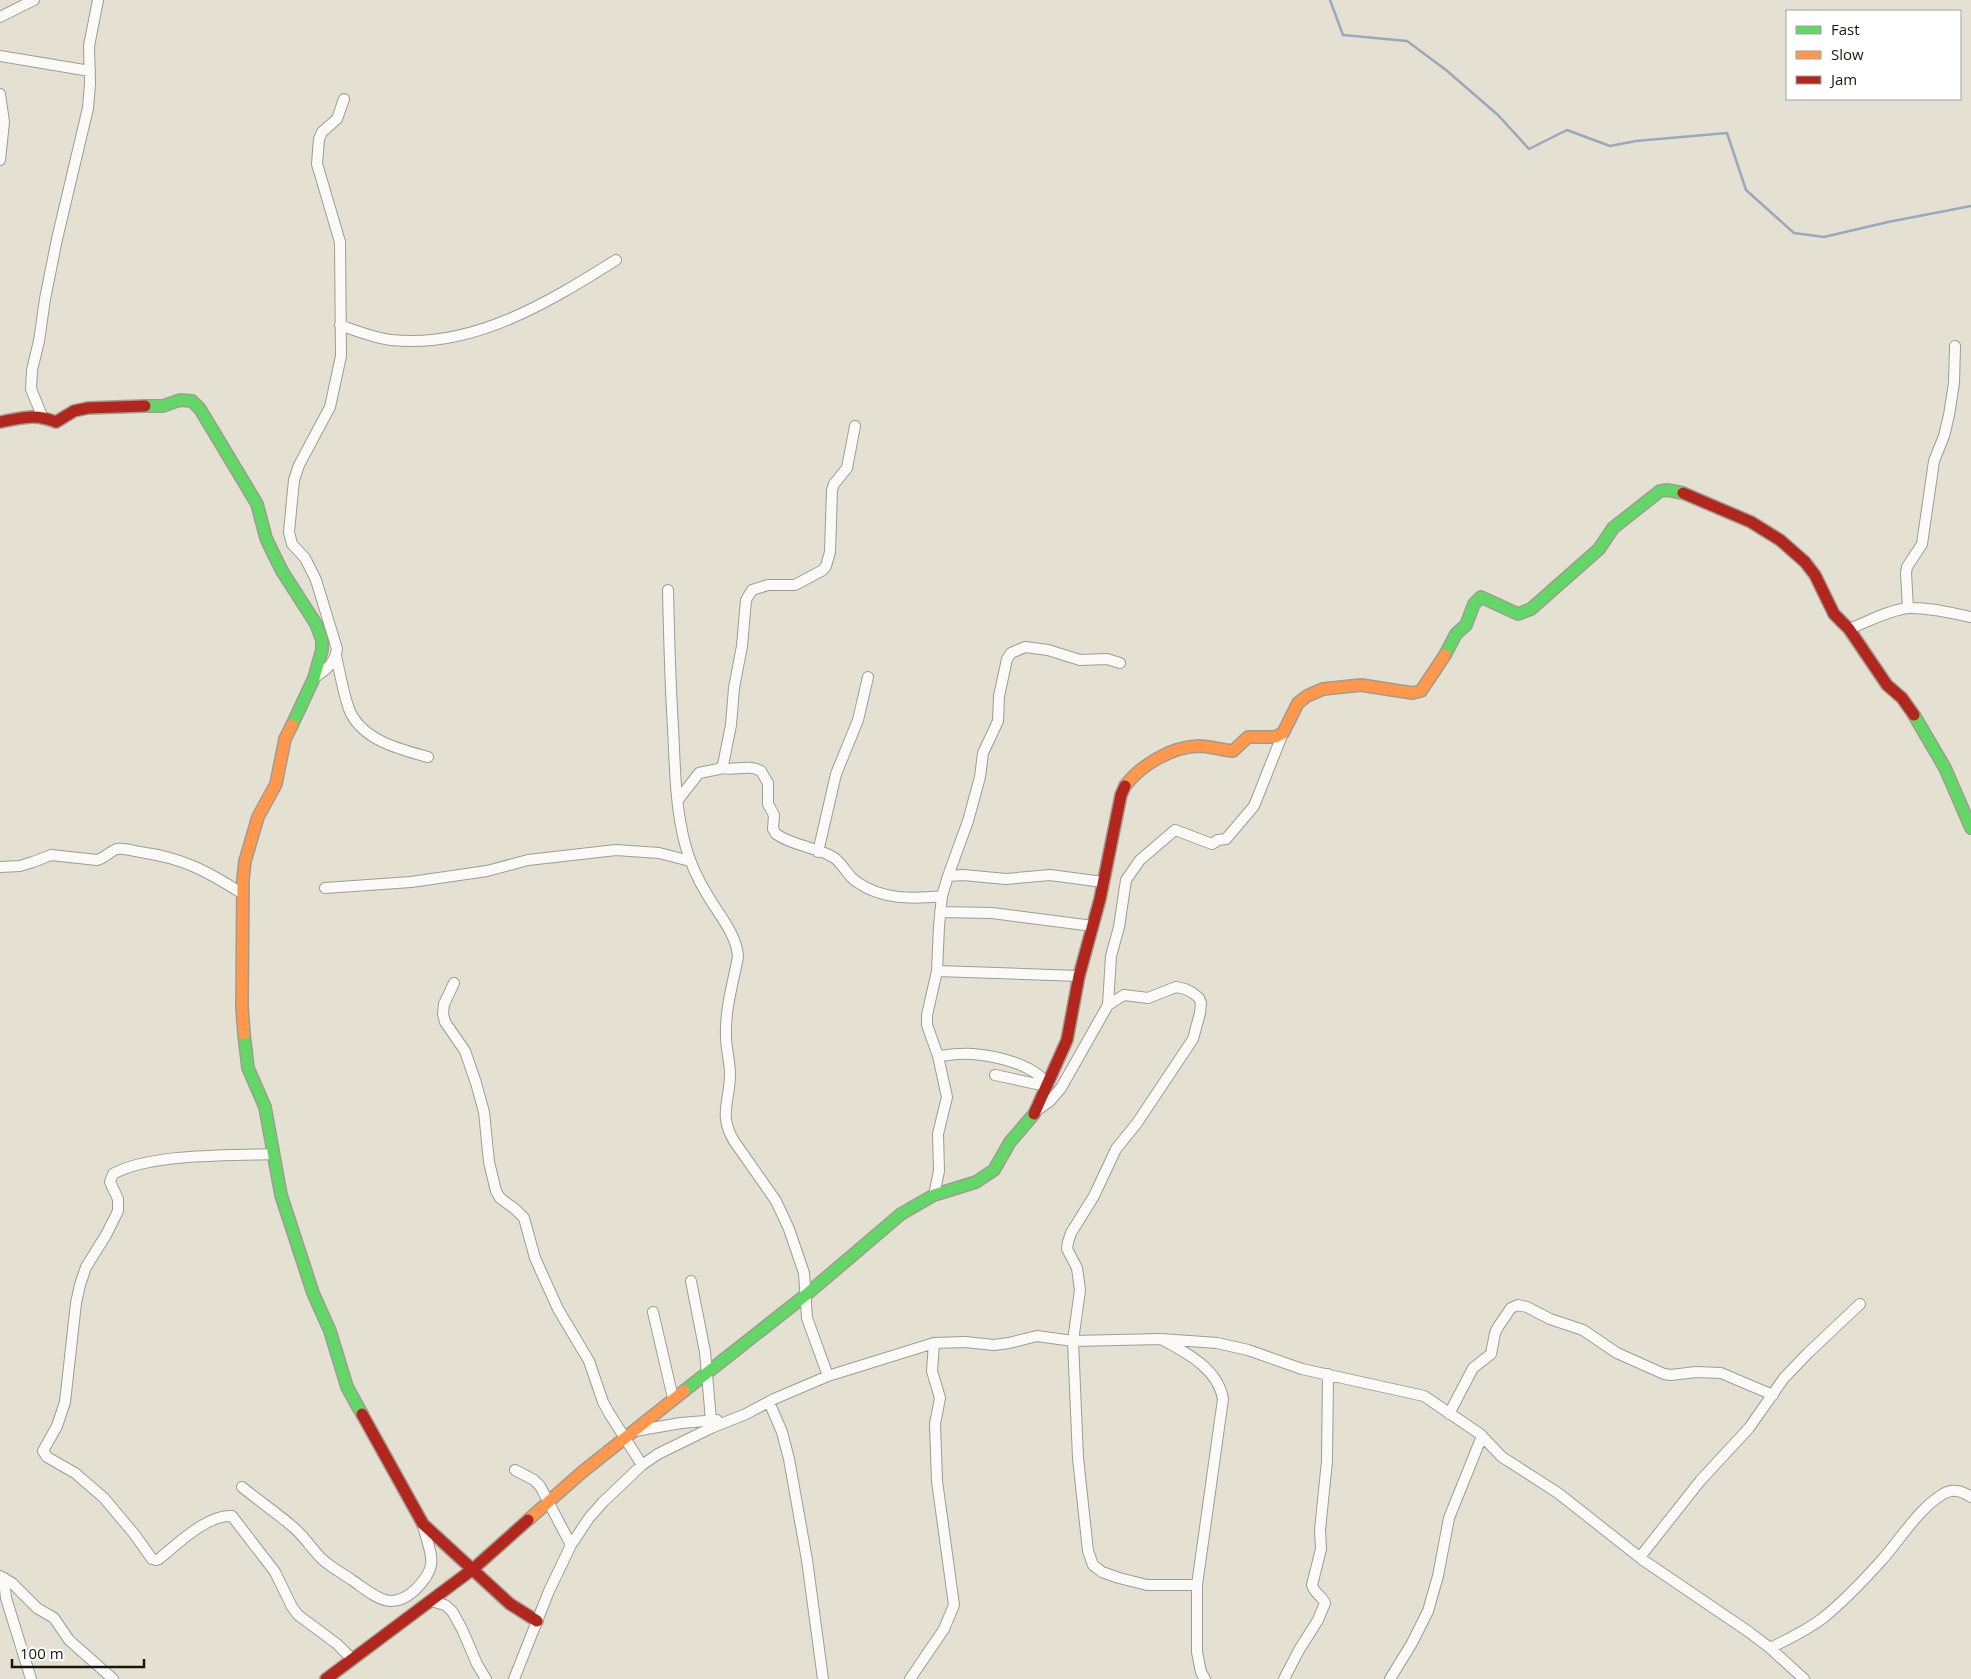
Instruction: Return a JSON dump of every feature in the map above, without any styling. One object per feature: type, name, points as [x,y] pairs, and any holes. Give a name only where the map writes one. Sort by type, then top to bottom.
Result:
[{"type":"street","points":[[0,17],[34,0]]},
{"type":"street","points":[[42,416],[30,389],[32,370],[42,327],[45,299],[57,239],[88,108],[89,46],[98,0]]},
{"type":"street","points":[[0,56],[90,71]]},
{"type":"street","points":[[0,94],[4,122],[0,160]]},
{"type":"street","points":[[344,99],[337,119],[322,132],[319,139],[316,164],[340,242],[341,356],[334,394],[321,425],[299,465],[294,480],[289,532],[292,544],[304,558],[316,580],[335,641],[336,656],[349,709],[356,723],[366,732],[386,743],[408,752],[428,757]]},
{"type":"street","points":[[340,325],[389,340],[412,342],[440,340],[474,332],[550,300],[616,260]]},
{"type":"street","points":[[1908,608],[1907,567],[1922,544],[1934,461],[1944,436],[1949,415],[1954,383],[1955,346]]},
{"type":"street","points":[[0,422],[32,416],[42,416],[56,422],[74,411],[106,406],[163,406],[180,400],[197,405],[257,504],[266,538],[282,571],[320,632],[322,650],[314,678],[285,739],[276,784],[273,793],[264,804],[258,817],[245,861],[242,1008],[245,1054],[248,1068],[265,1106],[284,1202],[308,1277],[330,1331],[347,1387],[423,1524],[431,1553],[431,1568],[420,1584],[401,1600],[389,1602],[372,1595],[329,1565],[293,1527],[242,1487]]},
{"type":"street","points":[[721,768],[726,755],[734,688],[742,646],[746,600],[752,590],[768,585],[795,584],[823,570],[826,566],[830,552],[832,490],[834,484],[847,468],[855,426]]},
{"type":"street","points":[[326,1679],[473,1569],[549,1501],[673,1398],[807,1294],[902,1214],[934,1195],[976,1182],[988,1175],[1001,1160],[1015,1135],[1034,1113],[1050,1101],[1062,1088],[1108,1005],[1111,956],[1119,927],[1126,880],[1131,870],[1149,851],[1175,830],[1212,844],[1218,840],[1226,839],[1254,806],[1283,733],[1298,703],[1323,689],[1336,686],[1348,688],[1361,685],[1412,693],[1422,691],[1443,659],[1456,634],[1466,625],[1477,600],[1481,597],[1485,598],[1513,613],[1524,613],[1539,603],[1590,557],[1619,522],[1653,496],[1667,490],[1706,501],[1751,522],[1780,540],[1805,562],[1816,575],[1834,614],[1849,629],[1887,685],[1902,698],[1922,726],[1945,768],[1971,828]]},
{"type":"street","points":[[668,590],[670,693],[674,766],[681,826],[690,861],[697,878],[738,948],[726,1023],[730,1074],[725,1107],[726,1122],[734,1141],[760,1176],[789,1229],[802,1266],[807,1294],[808,1318],[828,1376]]},
{"type":"street","points":[[1849,629],[1908,608],[1971,617]]},
{"type":"street","points":[[934,1195],[939,1171],[938,1134],[947,1097],[938,1056],[927,1024],[937,971],[942,896],[968,821],[980,777],[982,753],[998,721],[1001,684],[1007,660],[1011,653],[1025,647],[1072,658],[1107,659],[1120,663]]},
{"type":"street","points":[[314,678],[332,663],[336,656]]},
{"type":"street","points":[[818,852],[835,779],[858,720],[868,678]]},
{"type":"street","points":[[1034,1113],[1067,1040],[1079,976],[1093,926],[1123,789],[1138,773],[1165,754],[1180,749],[1209,746],[1233,751],[1248,737],[1275,737],[1283,733]]},
{"type":"street","points":[[678,800],[699,773],[721,768],[734,770],[755,768],[764,773],[768,783],[768,804],[774,815],[776,834],[835,858],[848,875],[857,882],[882,894],[901,898],[942,896]]},
{"type":"street","points":[[0,867],[20,866],[51,854],[97,860],[104,859],[118,849],[124,849],[157,854],[187,863],[215,876],[243,894]]},
{"type":"street","points":[[325,888],[411,882],[487,871],[535,859],[616,850],[659,853],[690,861]]},
{"type":"street","points":[[948,876],[963,875],[1006,879],[1050,874],[1103,882]]},
{"type":"street","points":[[940,912],[992,913],[1093,926]]},
{"type":"street","points":[[937,971],[1079,976]]},
{"type":"street","points":[[454,983],[444,1004],[443,1014],[464,1051],[476,1083],[484,1112],[489,1162],[496,1191],[500,1198],[524,1218],[535,1258],[558,1309],[590,1361],[603,1402],[629,1435],[642,1465]]},
{"type":"street","points":[[1108,1005],[1124,995],[1148,998],[1176,987],[1193,993],[1199,998],[1201,1003],[1193,1039],[1137,1123],[1108,1162],[1094,1196],[1071,1233],[1067,1249],[1077,1268],[1080,1290],[1074,1341],[1078,1458],[1088,1551],[1093,1566],[1102,1572],[1119,1578],[1147,1584],[1197,1585]]},
{"type":"street","points":[[938,1056],[970,1054],[1000,1059],[1036,1072],[1046,1085]]},
{"type":"street","points":[[995,1075],[1046,1085]]},
{"type":"street","points":[[273,1154],[172,1159],[143,1164],[113,1174],[110,1182],[118,1199],[118,1211],[86,1267],[80,1285],[76,1303],[65,1402],[56,1426],[43,1451],[47,1457],[75,1474],[104,1498],[140,1541],[152,1559],[159,1559],[194,1530],[207,1523],[226,1516],[232,1516],[275,1572],[292,1608],[298,1615],[337,1644],[352,1659]]},
{"type":"street","points":[[691,1281],[702,1330],[711,1420]]},
{"type":"street","points":[[1640,1557],[1700,1481],[1748,1428],[1784,1378],[1860,1304]]},
{"type":"street","points":[[1449,1414],[1473,1368],[1491,1354],[1495,1333],[1505,1315],[1511,1308],[1518,1305],[1527,1307],[1550,1319],[1583,1330],[1617,1353],[1664,1374],[1721,1373],[1773,1395]]},
{"type":"street","points":[[653,1312],[673,1398]]},
{"type":"street","points":[[514,1679],[537,1621],[571,1545],[589,1518],[603,1502],[642,1465],[658,1454],[710,1428],[735,1419],[828,1376],[934,1343],[965,1342],[994,1345],[1036,1336],[1074,1341],[1162,1339],[1205,1341],[1229,1345],[1287,1364],[1421,1394],[1482,1436],[1502,1456],[1558,1493],[1640,1557],[1770,1648],[1804,1679]]},
{"type":"street","points":[[1162,1339],[1190,1355],[1218,1382],[1222,1389],[1223,1399],[1197,1585],[1197,1652],[1201,1672],[1205,1679]]},
{"type":"street","points":[[910,1679],[944,1629],[954,1605],[937,1480],[935,1424],[940,1398],[932,1371],[934,1343]]},
{"type":"street","points":[[1284,1679],[1318,1620],[1325,1603],[1312,1585],[1321,1549],[1320,1530],[1327,1461],[1328,1374]]},
{"type":"street","points":[[769,1402],[782,1432],[789,1459],[807,1560],[823,1679]]},
{"type":"street","points":[[629,1435],[681,1423],[735,1419]]},
{"type":"street","points":[[1390,1679],[1412,1643],[1428,1611],[1438,1576],[1449,1518],[1482,1436]]},
{"type":"street","points":[[515,1470],[534,1480],[545,1493],[571,1545]]},
{"type":"street","points":[[1770,1648],[1800,1633],[1823,1618],[1842,1602],[1882,1560],[1926,1507],[1944,1493],[1955,1490],[1965,1492],[1971,1497]]},
{"type":"street","points":[[423,1524],[510,1604],[537,1621]]},
{"type":"street","points":[[2,1577],[6,1598],[32,1679]]},
{"type":"street","points":[[2,1577],[12,1583],[37,1608],[54,1618],[69,1640],[113,1679]]},
{"type":"street","points":[[431,1601],[445,1605],[452,1611],[486,1679]]},
{"type":"waterway","points":[[1330,0],[1343,35],[1407,41],[1446,70],[1498,115],[1529,149],[1567,130],[1610,146],[1636,141],[1727,133],[1746,190],[1794,233],[1824,237],[1971,206]]},
{"type":"traffic: fast","points":[[145,406],[163,406],[180,400],[192,401],[200,409],[257,504],[266,538],[273,553],[282,571],[316,624],[322,640],[322,650],[314,678],[292,725]]},
{"type":"traffic: fast","points":[[1445,655],[1456,634],[1466,625],[1474,604],[1481,597],[1518,614],[1531,609],[1599,549],[1613,528],[1660,491],[1667,490],[1683,493]]},
{"type":"traffic: fast","points":[[1914,715],[1945,768],[1971,828]]},
{"type":"traffic: fast","points":[[244,1034],[248,1068],[265,1107],[281,1195],[313,1293],[330,1331],[347,1387],[362,1414]]},
{"type":"traffic: fast","points":[[684,1391],[807,1294],[901,1214],[934,1195],[976,1182],[994,1170],[1010,1142],[1034,1114]]},
{"type":"traffic: slow","points":[[1125,786],[1148,764],[1177,750],[1198,746],[1233,751],[1248,737],[1275,737],[1283,733],[1298,703],[1307,696],[1323,689],[1361,685],[1412,693],[1421,691],[1445,655]]},
{"type":"traffic: slow","points":[[244,1034],[242,1007],[243,879],[245,861],[258,817],[276,784],[285,739],[292,725]]},
{"type":"traffic: slow","points":[[528,1520],[581,1473],[684,1391]]},
{"type":"traffic: jam","points":[[0,422],[35,417],[56,422],[74,411],[88,408],[145,406]]},
{"type":"traffic: jam","points":[[1683,493],[1751,522],[1780,540],[1805,562],[1815,575],[1834,614],[1849,629],[1887,685],[1902,698],[1914,715]]},
{"type":"traffic: jam","points":[[1034,1114],[1067,1040],[1079,976],[1100,899],[1121,795],[1125,786]]},
{"type":"traffic: jam","points":[[362,1414],[423,1524],[510,1604],[537,1621]]},
{"type":"traffic: jam","points":[[326,1679],[473,1569],[528,1520]]}]
